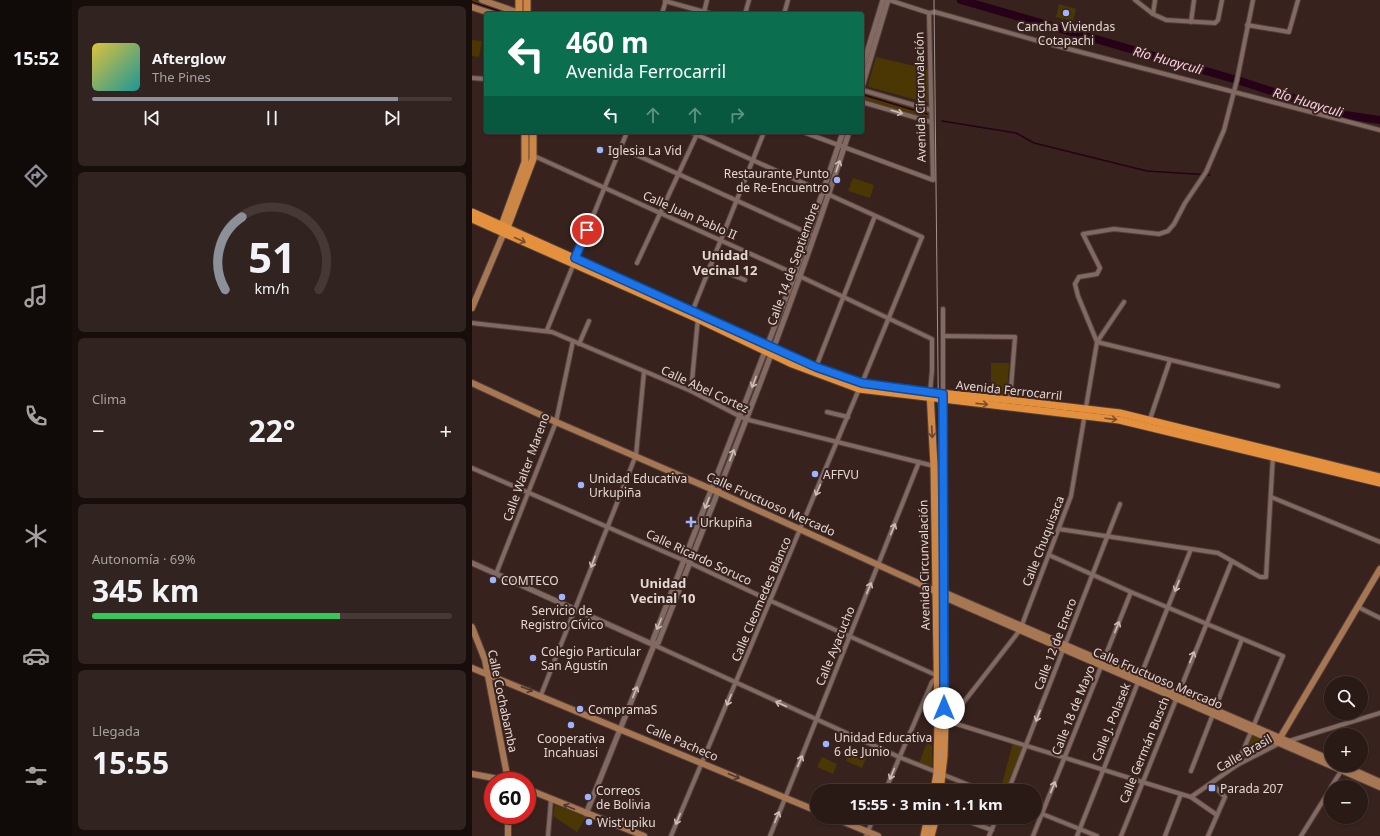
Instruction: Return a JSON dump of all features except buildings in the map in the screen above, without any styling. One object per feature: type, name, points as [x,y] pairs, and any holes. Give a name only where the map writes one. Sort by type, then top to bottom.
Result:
[{"type":"highway","name":"Avenida Ferrocarril","points":[[472,212],[503,231]]},
{"type":"highway","name":"Avenida Ferrocarril","points":[[472,219],[574,261],[699,316],[812,372],[861,386],[943,397],[1085,412],[1120,413],[1149,423],[1380,476]]},
{"type":"highway","name":"Avenida Ferrocarril","points":[[769,350],[816,367],[861,386]]},
{"type":"highway","name":"Avenida Ferrocarril","points":[[943,397],[1010,400],[1085,412]]},
{"type":"highway","name":"Avenida Ferrocarril","points":[[1273,452],[1380,483]]},
{"type":"main road","points":[[482,0],[515,12]]},
{"type":"main road","points":[[519,0],[520,12]]},
{"type":"main road","points":[[527,0],[527,12]]},
{"type":"main road","points":[[472,7],[488,12]]},
{"type":"main road","points":[[525,134],[530,155]]},
{"type":"main road","points":[[472,308],[503,231],[530,155],[533,134]]},
{"type":"main road","name":"Calle Fructuoso Mercado","points":[[472,383],[556,422],[636,455],[878,565],[1324,759]]},
{"type":"main road","name":"Avenida Circunvalación","points":[[930,395],[938,591],[947,721],[940,774],[936,784]]},
{"type":"main road","name":"Avenida Circunvalación","points":[[940,784],[938,591],[943,397]]},
{"type":"main road","points":[[1280,740],[1380,569]]},
{"type":"main road","name":"Calle Cochabamba","points":[[472,627],[485,660],[506,772]]},
{"type":"main road","name":"Calle Pacheco","points":[[472,668],[541,695],[810,808]]},
{"type":"main road","name":"Calle Fructuoso Mercado","points":[[1280,740],[1288,741],[1324,757]]},
{"type":"main road","name":"Calle Fructuoso Mercado","points":[[1352,772],[1380,787]]},
{"type":"main road","name":"Calle Fructuoso Mercado","points":[[1355,772],[1380,782]]},
{"type":"main road","points":[[472,774],[484,776]]},
{"type":"main road","points":[[536,793],[644,836]]},
{"type":"main road","points":[[508,824],[508,836]]},
{"type":"main road","points":[[846,824],[867,834],[878,836]]},
{"type":"main road","points":[[924,836],[927,824]]},
{"type":"main road","points":[[931,836],[934,824]]},
{"type":"street","points":[[663,12],[666,0],[704,12],[707,0]]},
{"type":"street","points":[[746,12],[749,0]]},
{"type":"street","points":[[785,12],[788,0]]},
{"type":"street","points":[[864,62],[883,0]]},
{"type":"street","points":[[864,80],[888,0],[930,13],[935,12],[1234,93],[1380,130]]},
{"type":"street","points":[[1135,0],[1153,14],[1166,20],[1215,23],[1218,20],[1222,0]]},
{"type":"street","points":[[1153,14],[1155,0]]},
{"type":"street","points":[[1191,22],[1194,0]]},
{"type":"street","points":[[1097,342],[1078,296],[1075,284],[1079,277],[1098,274],[1100,268],[1083,234],[1114,229],[1159,234],[1168,231],[1206,172],[1224,130],[1234,93],[1253,0]]},
{"type":"street","points":[[1247,25],[1289,32],[1298,0]]},
{"type":"street","name":"Avenida Circunvalación","points":[[841,147],[933,180],[930,13]]},
{"type":"street","points":[[472,78],[484,78]]},
{"type":"street","points":[[864,91],[931,110]]},
{"type":"street","points":[[864,103],[931,122]]},
{"type":"street","points":[[547,330],[626,134]]},
{"type":"street","points":[[637,263],[697,134]]},
{"type":"street","points":[[699,134],[875,216],[845,297],[816,367]]},
{"type":"street","points":[[692,313],[763,134]]},
{"type":"street","points":[[808,134],[841,147]]},
{"type":"street","name":"Calle 14 de Septiembre","points":[[841,147],[843,134]]},
{"type":"street","name":"Calle 14 de Septiembre","points":[[715,491],[740,417],[769,350],[798,275],[841,147],[848,134]]},
{"type":"street","points":[[621,148],[812,235]]},
{"type":"street","name":"Calle Juan Pablo II","points":[[530,155],[798,275],[932,339]]},
{"type":"street","name":"Calle Cleomedes Blanco","points":[[671,836],[838,442],[922,237],[875,216]]},
{"type":"street","points":[[710,266],[745,280]]},
{"type":"street","points":[[1097,342],[1124,302]]},
{"type":"street","name":"Avenida Circunvalación","points":[[943,397],[944,309]]},
{"type":"street","points":[[691,391],[699,316]]},
{"type":"street","points":[[579,344],[589,321]]},
{"type":"street","name":"Calle Abel Cortez","points":[[472,323],[547,330],[691,391],[740,417],[934,466]]},
{"type":"street","points":[[943,336],[1015,337],[1010,400]]},
{"type":"street","name":"Avenida Circunvalación","points":[[930,395],[932,339]]},
{"type":"street","name":"Calle Walter Mareno","points":[[496,574],[556,422],[573,341]]},
{"type":"street","points":[[1097,342],[1278,386]]},
{"type":"street","name":"Calle Chuquisaca","points":[[947,721],[1021,627],[1074,488],[1097,342]]},
{"type":"street","name":"Calle 14 de Septiembre","points":[[586,814],[654,646],[653,640],[746,419],[769,350]]},
{"type":"street","points":[[1149,423],[1170,360]]},
{"type":"street","points":[[541,695],[636,455],[644,372]]},
{"type":"street","points":[[826,412],[848,417]]},
{"type":"street","points":[[1059,529],[1218,553],[1260,577],[1266,577],[1273,452]]},
{"type":"street","name":"Calle Ayacucho","points":[[770,836],[919,462]]},
{"type":"street","name":"Calle Ricardo Soruco","points":[[472,468],[687,561],[771,601],[938,676]]},
{"type":"street","points":[[1271,497],[1380,542]]},
{"type":"street","name":"Calle 12 de Enero","points":[[1011,784],[1120,504]]},
{"type":"street","name":"Calle J. Polasek","points":[[1077,836],[1191,549]]},
{"type":"street","points":[[1049,555],[1168,608],[1283,656],[1237,765]]},
{"type":"street","name":"Calle Germán Busch","points":[[1121,836],[1232,561]]},
{"type":"street","points":[[472,563],[816,720],[899,757],[966,784]]},
{"type":"street","name":"Calle 18 de Mayo","points":[[1042,814],[1131,592]]},
{"type":"street","points":[[1358,607],[1380,618]]},
{"type":"street","points":[[1191,771],[1242,639]]},
{"type":"street","points":[[888,784],[932,682],[938,676]]},
{"type":"street","name":"Calle Brasil","points":[[1288,741],[1380,713]]},
{"type":"street","points":[[947,721],[1190,797],[1217,815]]},
{"type":"street","name":"Calle Brasil","points":[[1190,797],[1212,784],[1237,765],[1280,740]]},
{"type":"street","points":[[1208,836],[1224,798],[1212,784]]},
{"type":"street","points":[[1165,836],[1181,794]]},
{"type":"street","points":[[1300,836],[1324,798]]},
{"type":"street","points":[[548,836],[551,800]]},
{"type":"street","points":[[1042,814],[1097,836]]},
{"type":"street","points":[[867,834],[871,824]]},
{"type":"street","points":[[975,824],[992,830]]},
{"type":"street","points":[[989,836],[994,824]]},
{"type":"street","name":"Calle 18 de Mayo","points":[[1033,836],[1038,824]]},
{"type":"shaded area","points":[[472,0],[476,0],[510,12],[496,12],[472,4]]},
{"type":"shaded area","name":"Cancha Viviendas Cotapachi","points":[[1059,4],[1076,9],[1073,21],[1056,17]]},
{"type":"shaded area","points":[[472,40],[482,41],[479,57],[472,56]]},
{"type":"shaded area","points":[[876,57],[928,69],[928,103],[869,87],[868,85]]},
{"type":"shaded area","points":[[864,93],[928,112],[928,119],[864,101]]},
{"type":"shaded area","points":[[853,178],[874,185],[870,198],[848,191]]},
{"type":"shaded area","points":[[991,363],[1009,363],[1007,395],[991,393]]},
{"type":"shaded area","points":[[932,684],[934,686],[935,708],[923,705]]},
{"type":"shaded area","points":[[1253,734],[1272,742],[1243,760]]},
{"type":"shaded area","points":[[1013,743],[1023,747],[1009,784],[1002,784]]},
{"type":"shaded area","points":[[929,744],[932,746],[932,768],[919,763],[926,745]]},
{"type":"shaded area","points":[[850,752],[866,758],[862,768],[846,761]]},
{"type":"shaded area","points":[[822,757],[837,764],[833,774],[817,767]]},
{"type":"shaded area","points":[[555,805],[586,817],[577,832],[553,816]]},
{"type":"waterway","name":"Río Huayculi","points":[[961,0],[1237,80],[1345,115],[1380,120]]},
{"type":"waterway","points":[[472,2],[502,12]]},
{"type":"waterway","points":[[864,95],[927,114]]},
{"type":"waterway","points":[[942,121],[1016,133],[1034,143],[1147,171],[1210,175]]},
{"type":"tram line","points":[[934,0],[942,739],[938,784]]},
{"type":"tram line","points":[[927,836],[930,824]]},
{"type":"place","name":"Cancha Viviendas Cotapachi","points":[[1066,13]]},
{"type":"place","name":"Iglesia La Vid","points":[[600,150]]},
{"type":"place","name":"Restaurante Punto de Re-Encuentro","points":[[837,180]]},
{"type":"place","name":"AFFVU","points":[[815,474]]},
{"type":"place","name":"Unidad Educativa Urkupiña","points":[[581,485]]},
{"type":"place","name":"Urkupiña","points":[[691,522]]},
{"type":"place","name":"COMTECO","points":[[493,580]]},
{"type":"place","name":"Servicio de Registro Cívico","points":[[562,597]]},
{"type":"place","name":"Colegio Particular San Agustín","points":[[533,658]]},
{"type":"place","name":"CompramaS","points":[[580,709]]},
{"type":"place","name":"Cooperativa Incahuasi","points":[[571,725]]},
{"type":"place","name":"Unidad Educativa 6 de Junio","points":[[826,744]]},
{"type":"place","name":"Parada 207","points":[[1212,788]]},
{"type":"place","name":"Correos de Bolivia","points":[[588,797]]},
{"type":"place","name":"Wist'upiku","points":[[589,822]]},
{"type":"district","name":"Unidad Vecinal 12","points":[[725,262]]},
{"type":"district","name":"Unidad Vecinal 10","points":[[663,590]]},
{"type":"route","points":[[587,230],[575,258],[693,310],[816,367],[862,383],[943,394],[944,708]]},
{"type":"water label","name":"RÍo Huayculi","points":[[1308,102]]}]
